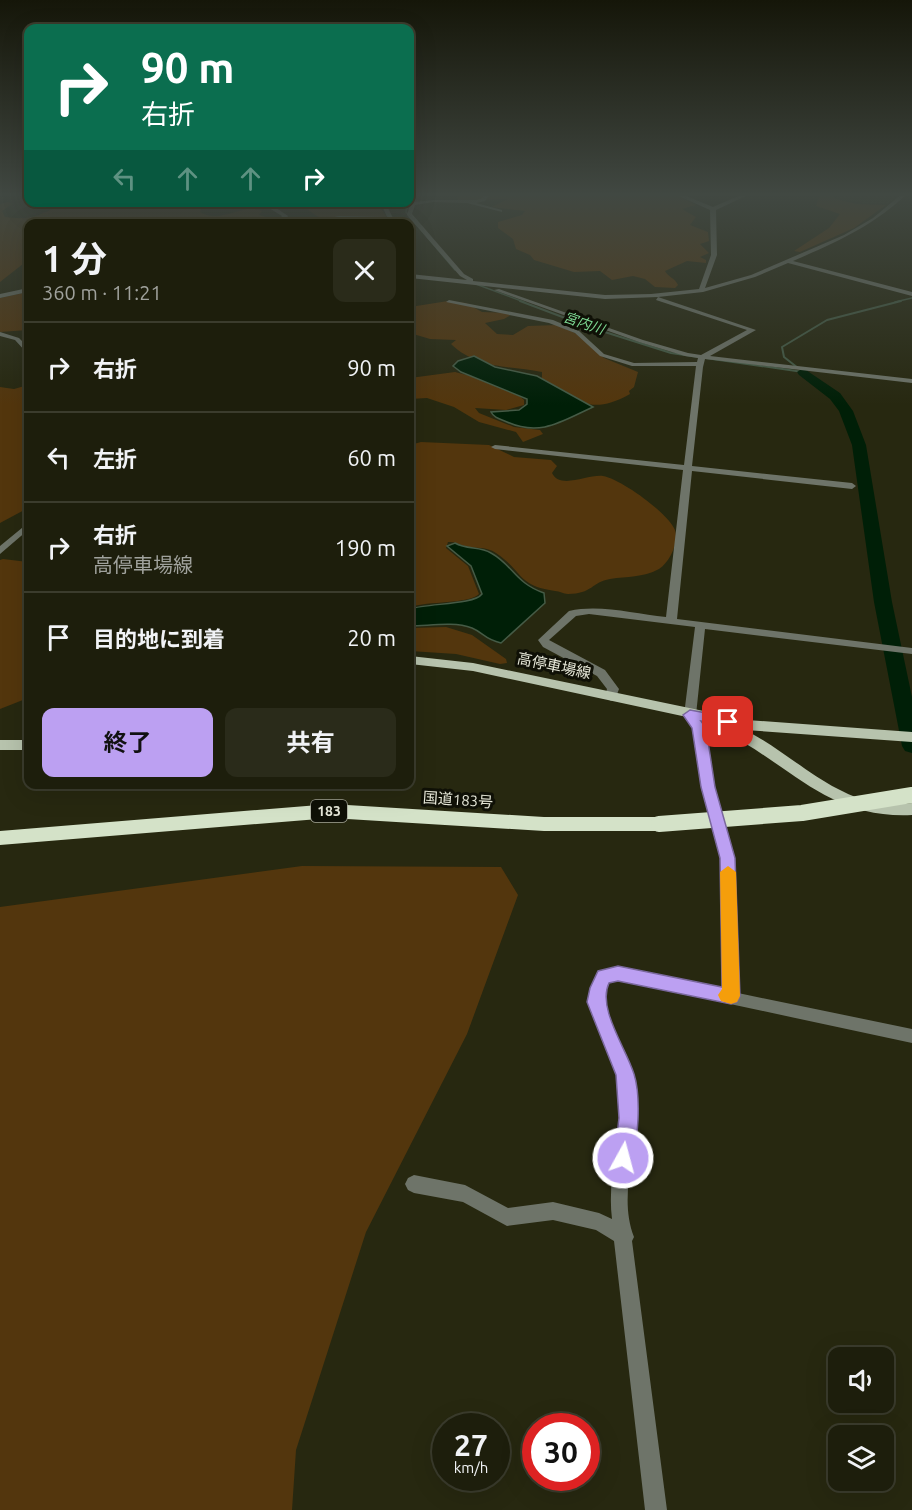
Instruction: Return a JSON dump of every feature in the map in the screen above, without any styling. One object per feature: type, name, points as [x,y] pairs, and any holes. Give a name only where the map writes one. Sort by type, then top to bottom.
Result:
[{"type":"highway","name":"国道183号","points":[[0,838],[331,811],[544,824],[659,824],[911,804]]},
{"type":"main road","name":"高停車場線","points":[[414,660],[473,667],[690,715],[756,726],[912,737]]},
{"type":"main road","name":"高停車場線","points":[[690,715],[727,727],[755,740],[840,798],[879,810],[911,804]]},
{"type":"main road","points":[[0,745],[24,746]]},
{"type":"street","points":[[452,263],[462,275],[475,282],[701,360],[753,330],[651,296]]},
{"type":"street","points":[[701,291],[711,263]]},
{"type":"street","points":[[414,276],[576,295],[651,296],[701,291],[732,283],[782,263]]},
{"type":"street","points":[[797,263],[912,294]]},
{"type":"street","points":[[0,296],[24,291]]},
{"type":"street","points":[[449,302],[551,321],[577,332],[602,355],[634,365],[701,360],[912,381]]},
{"type":"street","points":[[0,334],[17,339],[24,347]]},
{"type":"street","points":[[671,622],[701,360]]},
{"type":"street","points":[[495,447],[852,486]]},
{"type":"street","points":[[0,550],[24,529]]},
{"type":"street","points":[[611,697],[613,689],[601,673],[546,645],[543,640],[546,634],[573,613],[589,610],[700,626],[912,651]]},
{"type":"street","points":[[700,626],[690,715],[699,728],[708,787],[728,858],[731,996]]},
{"type":"street","points":[[656,1510],[625,1238],[618,1198],[628,1118],[626,1075],[596,1002],[598,988],[604,976],[618,974],[731,996],[912,1036]]},
{"type":"street","points":[[414,1185],[465,1194],[507,1217],[553,1211],[599,1222],[625,1238]]},
{"type":"shaded area","points":[[0,263],[24,263],[0,282]]},
{"type":"shaded area","points":[[546,263],[682,263],[665,271],[677,283],[675,288],[655,287],[645,279],[633,276],[612,280],[600,271],[574,272]]},
{"type":"shaded area","points":[[24,293],[24,330],[0,332],[0,298]]},
{"type":"shaded area","points":[[448,301],[466,303],[482,312],[514,313],[504,319],[485,323],[497,334],[513,335],[528,326],[557,325],[577,334],[604,358],[638,372],[634,387],[629,391],[630,394],[616,401],[594,405],[584,403],[542,380],[542,372],[483,362],[461,352],[451,344],[456,340],[430,339],[414,334],[414,306]]},
{"type":"shaded area","points":[[474,356],[495,367],[537,376],[593,407],[561,422],[541,428],[519,426],[500,419],[491,412],[519,410],[527,404],[527,399],[461,372],[453,366],[458,361]]},
{"type":"shaded area","points":[[455,372],[501,386],[517,394],[524,400],[524,405],[506,410],[475,408],[479,413],[514,427],[540,430],[543,434],[523,442],[516,432],[479,422],[454,407],[427,398],[414,399],[414,377]]},
{"type":"shaded area","points":[[24,386],[24,510],[0,523],[0,387],[14,389]]},
{"type":"shaded area","points":[[421,442],[489,445],[514,457],[551,460],[557,466],[552,473],[561,480],[597,476],[611,478],[654,506],[671,523],[676,535],[673,551],[667,562],[653,572],[610,579],[582,592],[568,594],[543,589],[527,582],[505,560],[492,551],[448,542],[446,548],[468,566],[479,594],[458,601],[414,606],[414,444]]},
{"type":"shaded area","points":[[455,543],[491,553],[520,579],[544,593],[545,603],[501,643],[465,626],[449,624],[414,626],[414,608],[470,600],[482,594],[471,566],[447,546]]},
{"type":"shaded area","points":[[0,560],[24,562],[24,700],[0,709]]},
{"type":"shaded area","points":[[446,627],[472,635],[506,659],[507,663],[500,664],[456,654],[414,651],[414,628]]},
{"type":"shaded area","points":[[302,866],[501,867],[518,895],[467,1034],[366,1232],[296,1450],[292,1510],[0,1510],[0,907]]},
{"type":"waterway","name":"宮内川","points":[[449,263],[455,270]]},
{"type":"waterway","name":"宮内川","points":[[473,283],[524,302]]},
{"type":"waterway","name":"宮内川","points":[[895,302],[912,298]]},
{"type":"waterway","name":"宮内川","points":[[520,301],[589,327],[671,353],[803,372]]},
{"type":"waterway","name":"宮内川","points":[[798,368],[784,357],[782,347],[827,320],[901,301]]},
{"type":"waterway","name":"宮内川","points":[[803,372],[835,396],[846,411],[859,445],[883,602],[912,746]]},
{"type":"slow traffic","points":[[727,995],[731,996],[728,872]]},
{"type":"route","points":[[623,1158],[628,1118],[626,1075],[596,1002],[598,988],[604,976],[618,974],[731,996],[728,858],[708,787],[699,728],[690,715],[728,722]]}]
